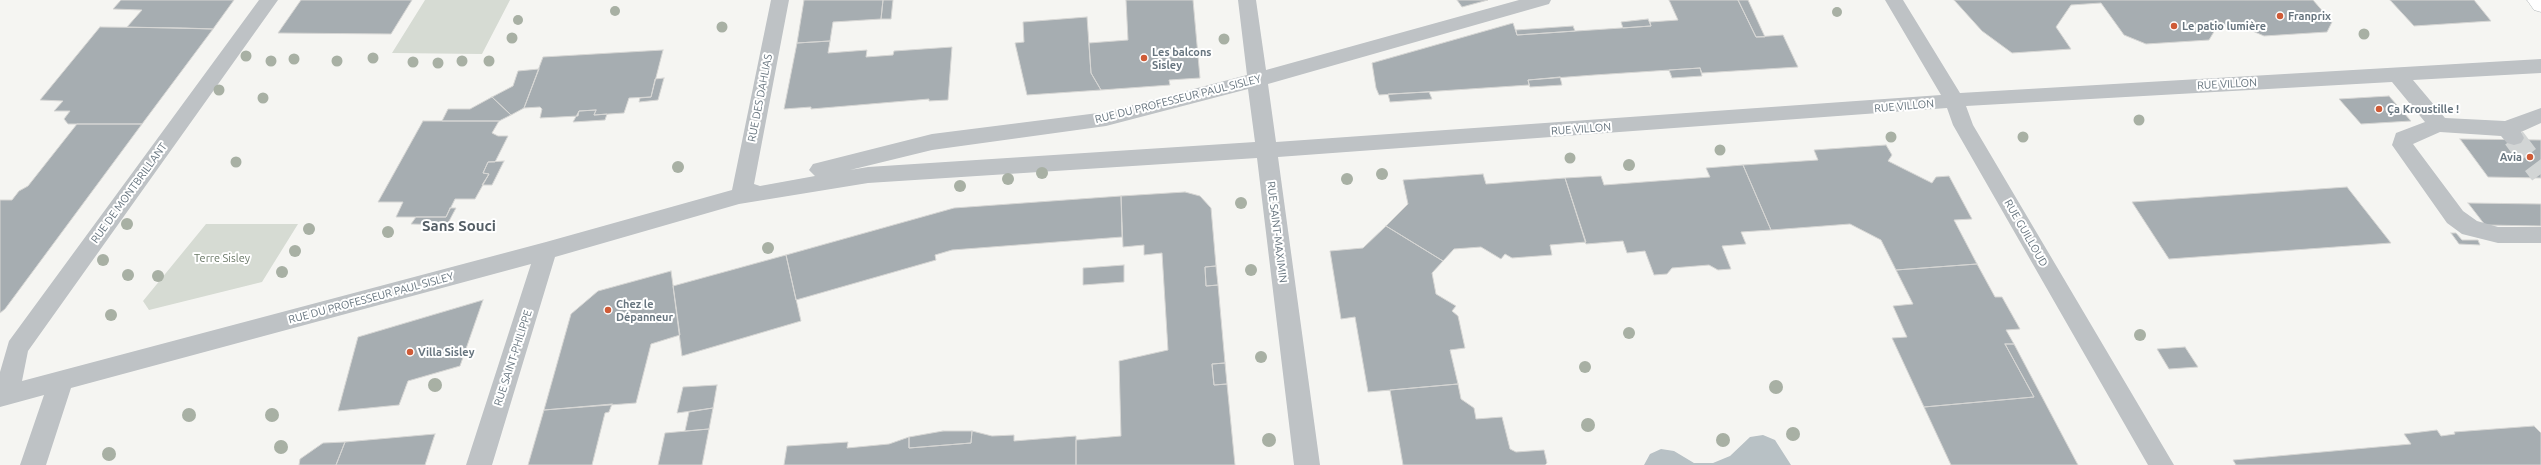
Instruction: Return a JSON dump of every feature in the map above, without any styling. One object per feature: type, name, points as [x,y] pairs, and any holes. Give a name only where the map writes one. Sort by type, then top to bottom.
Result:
[{"type":"main road","points":[[2536,0],[2541,6]]},
{"type":"street","name":"RUE DE MONTBRILLANT","points":[[4,396],[17,348],[269,0]]},
{"type":"street","name":"RUE DES DAHLIAS","points":[[741,197],[780,0]]},
{"type":"street","name":"RUE SAINT-MAXIMIN","points":[[1247,0],[1256,80],[1267,149],[1307,465]]},
{"type":"street","name":"RUE DU PROFESSEUR PAUL SISLEY","points":[[4,396],[62,379],[546,251],[741,197],[806,174],[896,150],[962,137],[1106,119],[1256,80],[1542,0]]},
{"type":"street","name":"RUE GUILLOUD","points":[[1894,0],[1954,100],[1963,125],[2161,465]]},
{"type":"street","name":"RUE VILLON","points":[[1267,149],[1304,148],[1929,104],[1954,100],[2541,66]]},
{"type":"street","points":[[2397,74],[2439,125]]},
{"type":"street","points":[[2541,115],[2510,133],[2439,125],[2403,138],[2402,145],[2455,217],[2470,228],[2484,233],[2541,235]]},
{"type":"street","name":"RUE DU PROFESSEUR PAUL SISLEY","points":[[741,197],[868,175],[1267,149]]},
{"type":"street","name":"RUE SAINT-PHILIPPE","points":[[479,465],[546,251]]},
{"type":"street","points":[[33,465],[62,379]]},
{"type":"green space","points":[[425,0],[510,0],[482,54],[392,53]]},
{"type":"green space","name":"Terre Sisley","points":[[206,224],[298,224],[262,282],[149,310],[143,301]]},
{"type":"shaded area","points":[[1763,435],[1775,440],[1791,465],[1644,465],[1650,454],[1661,449],[1674,451],[1694,463],[1713,463],[1730,456],[1750,437]]},
{"type":"building","points":[[121,0],[234,0],[213,29],[127,27],[142,10],[113,9]]},
{"type":"building","points":[[301,0],[412,0],[391,34],[278,33]]},
{"type":"building","points":[[804,0],[883,0],[881,19],[833,22],[830,41],[797,43]]},
{"type":"building","points":[[883,0],[893,0],[891,19],[881,19]]},
{"type":"building","name":"Les balcons Sisley","points":[[1126,0],[1193,0],[1200,78],[1169,80],[1170,85],[1101,90],[1091,73],[1089,43],[1128,40]]},
{"type":"building","points":[[1457,0],[1488,0],[1462,7]]},
{"type":"building","points":[[1669,0],[1738,0],[1756,37],[1783,35],[1798,67],[1702,73],[1700,68],[1594,75],[1528,80],[1529,85],[1379,95],[1376,88],[1372,63],[1513,23],[1517,35],[1651,26],[1650,22],[1678,20]]},
{"type":"building","points":[[1738,0],[1748,0],[1765,37],[1756,37]]},
{"type":"building","name":"Le patio lumière","points":[[1954,0],[2313,0],[2332,22],[2327,32],[2264,36],[2241,26],[2213,28],[2215,30],[2209,40],[2146,44],[2124,35],[2101,3],[2071,5],[2056,27],[2071,49],[2012,53],[1982,31]]},
{"type":"building","points":[[2390,0],[2474,0],[2491,21],[2414,26]]},
{"type":"building","points":[[1087,17],[1091,73],[1101,90],[1027,95],[1015,43],[1024,42],[1023,22]]},
{"type":"building","points":[[1648,19],[1651,26],[1623,28],[1621,22]]},
{"type":"building","points":[[1573,26],[1575,31],[1517,35],[1516,30]]},
{"type":"building","points":[[100,27],[213,29],[142,124],[68,124],[64,119],[70,111],[54,111],[63,101],[40,100]]},
{"type":"building","points":[[830,41],[828,53],[867,50],[866,57],[893,55],[894,51],[952,47],[948,100],[929,101],[929,99],[811,109],[811,107],[784,109],[797,43]]},
{"type":"building","points":[[663,50],[651,97],[629,98],[624,113],[594,115],[596,110],[579,111],[578,116],[540,118],[542,109],[540,107],[524,108],[543,57]]},
{"type":"building","points":[[1700,68],[1702,76],[1672,78],[1669,70]]},
{"type":"building","points":[[539,69],[524,108],[511,115],[492,97],[513,86],[518,71]]},
{"type":"building","points":[[1560,77],[1562,85],[1530,87],[1528,80]]},
{"type":"building","points":[[664,78],[658,100],[639,102],[640,98],[651,97],[655,79]]},
{"type":"building","points":[[1429,92],[1432,99],[1390,102],[1388,94]]},
{"type":"building","points":[[2389,96],[2411,121],[2361,124],[2339,99]]},
{"type":"building","points":[[492,97],[511,115],[499,121],[442,121],[448,109],[470,109]]},
{"type":"building","points":[[596,110],[594,115],[607,114],[605,120],[573,122],[579,111]]},
{"type":"building","points":[[423,121],[499,121],[492,133],[498,136],[508,136],[495,162],[488,162],[483,173],[489,174],[475,199],[455,199],[446,217],[396,217],[403,202],[378,202]]},
{"type":"building","points":[[77,124],[142,124],[5,309],[0,313],[0,200],[12,200],[19,191],[28,186]]},
{"type":"building","points":[[2460,139],[2541,140],[2541,178],[2488,177]]},
{"type":"building","points":[[1886,145],[1892,155],[1888,161],[1932,183],[1936,177],[1949,176],[1972,219],[1954,220],[1977,264],[1896,270],[1881,240],[1850,224],[1771,230],[1743,165],[1818,160],[1814,150]]},
{"type":"building","points":[[504,161],[492,185],[482,185],[489,174],[483,173],[488,162]]},
{"type":"building","points":[[1743,165],[1771,230],[1741,232],[1746,244],[1722,246],[1731,269],[1718,270],[1709,265],[1672,268],[1667,274],[1654,275],[1645,251],[1627,253],[1623,241],[1586,244],[1565,178],[1601,176],[1604,185],[1710,177],[1706,168]]},
{"type":"building","points":[[1483,174],[1486,184],[1565,178],[1586,242],[1550,245],[1552,255],[1512,258],[1505,254],[1501,259],[1481,247],[1454,249],[1443,261],[1386,226],[1408,204],[1403,180]]},
{"type":"building","points":[[2347,187],[2391,243],[2169,259],[2132,202]]},
{"type":"building","points":[[1185,192],[1200,196],[1211,208],[1216,266],[1205,267],[1206,286],[1218,285],[1225,363],[1212,364],[1214,385],[1227,384],[1235,465],[1076,465],[1076,440],[1121,436],[1119,361],[1168,350],[1162,253],[1144,255],[1144,245],[1123,247],[1121,196]]},
{"type":"building","points":[[1121,196],[1122,237],[952,250],[935,255],[936,260],[796,300],[786,255],[954,208]]},
{"type":"building","points":[[2468,203],[2541,204],[2541,226],[2485,225]]},
{"type":"building","points":[[450,208],[456,208],[447,225],[411,224],[416,217],[446,217]]},
{"type":"building","points":[[1386,226],[1443,261],[1432,273],[1436,294],[1456,306],[1452,311],[1458,316],[1465,348],[1450,350],[1458,384],[1368,392],[1355,317],[1341,319],[1330,251],[1363,248]]},
{"type":"building","points":[[2451,233],[2456,233],[2462,240],[2478,240],[2480,245],[2459,244]]},
{"type":"building","points":[[786,255],[801,321],[682,356],[673,286]]},
{"type":"building","points":[[1977,264],[1995,297],[2002,297],[2020,329],[2006,330],[2014,344],[2005,344],[2034,397],[1924,407],[1892,338],[1907,337],[1893,306],[1913,304],[1896,270]]},
{"type":"building","points":[[1124,265],[1124,282],[1083,285],[1083,268]]},
{"type":"building","points":[[1216,266],[1218,285],[1206,286],[1205,267]]},
{"type":"building","points":[[671,271],[680,335],[651,344],[636,403],[544,410],[571,314],[598,291]]},
{"type":"building","name":"Villa Sisley","points":[[483,300],[460,366],[408,381],[399,405],[338,411],[358,337]]},
{"type":"building","points":[[2005,344],[2014,344],[2078,465],[1951,465],[1924,407],[2034,397]]},
{"type":"building","points":[[2185,347],[2198,367],[2169,369],[2157,349]]},
{"type":"building","points":[[1225,363],[1227,384],[1214,385],[1212,364]]},
{"type":"building","points":[[1458,384],[1461,399],[1474,408],[1476,419],[1502,417],[1510,449],[1516,452],[1544,450],[1547,463],[1545,465],[1403,465],[1390,390]]},
{"type":"building","points":[[717,385],[713,408],[677,413],[683,387]]},
{"type":"building","points":[[612,404],[609,412],[605,413],[592,465],[528,465],[544,410]]},
{"type":"building","points":[[713,408],[709,429],[685,431],[689,412]]},
{"type":"building","points":[[2534,426],[2541,433],[2541,465],[2236,465],[2233,460],[2411,444],[2404,434],[2437,430],[2441,436],[2455,434],[2454,432]]},
{"type":"building","points":[[709,429],[702,465],[658,465],[665,433]]},
{"type":"building","points":[[943,431],[972,431],[971,443],[909,448],[909,437]]},
{"type":"building","points":[[972,431],[992,436],[1014,435],[1014,441],[1076,436],[1076,465],[784,465],[787,446],[848,442],[847,448],[889,444],[909,437],[909,448],[971,443]]},
{"type":"building","points":[[435,434],[425,465],[336,465],[345,442]]},
{"type":"building","points":[[345,442],[336,465],[299,465],[300,459],[323,443]]},
{"type":"tunnel","points":[[2514,138],[2541,174]]},
{"type":"place","name":"Franprix","points":[[2280,16]]},
{"type":"place","name":"Le patio lumière","points":[[2174,26]]},
{"type":"place","name":"Les balcons Sisley","points":[[1144,58]]},
{"type":"place","name":"Ça Kroustille !","points":[[2379,109]]},
{"type":"place","name":"Avia","points":[[2530,157]]},
{"type":"place","name":"Chez le Dépanneur","points":[[608,310]]},
{"type":"place","name":"Villa Sisley","points":[[410,352]]},
{"type":"district","name":"Sans Souci","points":[[459,226]]}]
